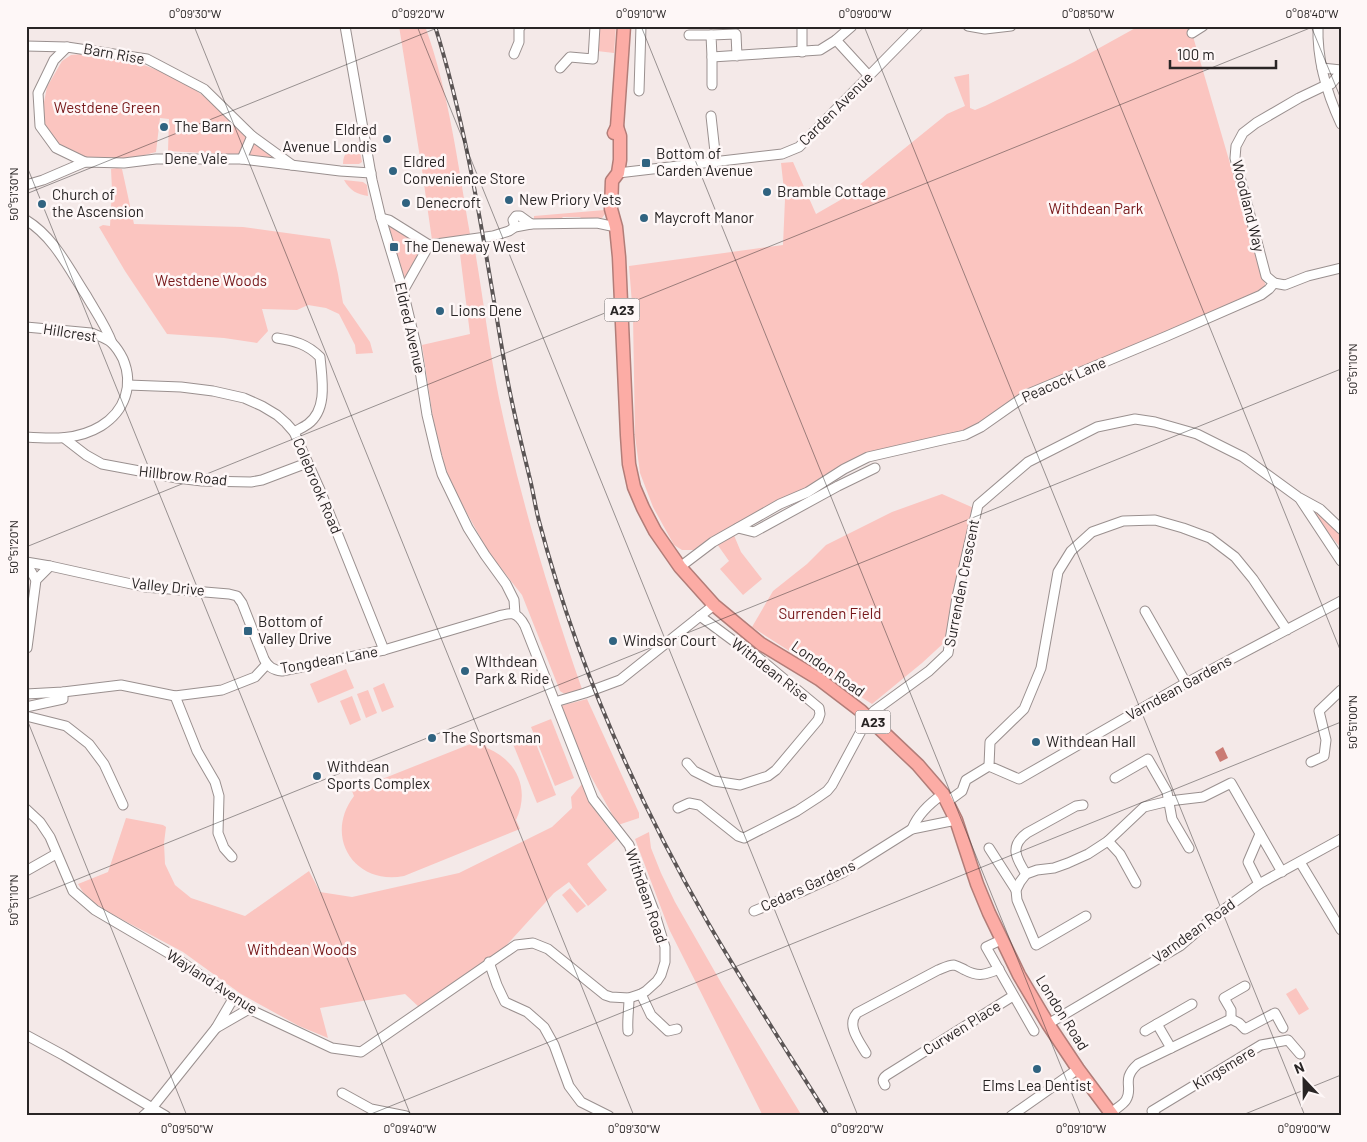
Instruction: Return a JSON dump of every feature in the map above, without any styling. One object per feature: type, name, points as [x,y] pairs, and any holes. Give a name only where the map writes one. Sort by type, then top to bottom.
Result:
[{"type":"highway","name":"London Road","points":[[616,228],[620,219],[620,182],[618,173],[620,136],[617,127],[624,26]]},
{"type":"highway","name":"London Road","points":[[618,173],[612,181],[612,214],[616,228],[623,327],[627,435],[634,487],[655,531],[680,567],[714,605],[761,644],[819,679],[868,718],[918,765],[945,798],[956,820],[977,884],[1001,940],[1019,975],[1078,1069],[1112,1114]]},
{"type":"street","name":"Eldred Avenue","points":[[345,26],[371,172],[381,218],[403,291],[416,345],[427,415],[437,457],[442,474],[468,528],[506,584],[514,600],[515,614]]},
{"type":"street","points":[[514,54],[519,42],[519,29],[521,26]]},
{"type":"street","points":[[560,68],[570,57],[593,59],[595,26]]},
{"type":"street","points":[[639,91],[641,26]]},
{"type":"street","points":[[802,26],[802,52]]},
{"type":"street","points":[[712,57],[820,50],[836,40],[852,26]]},
{"type":"street","name":"Carden Avenue","points":[[618,173],[782,154],[799,147],[918,26]]},
{"type":"street","points":[[968,26],[985,29],[1011,26]]},
{"type":"street","points":[[1192,33],[1203,26]]},
{"type":"street","points":[[1318,26],[1322,68],[1331,100],[1341,124]]},
{"type":"street","points":[[689,35],[711,35],[736,30],[737,56]]},
{"type":"street","points":[[711,35],[712,85]]},
{"type":"street","points":[[836,40],[869,76]]},
{"type":"street","points":[[26,46],[66,47]]},
{"type":"street","points":[[46,47],[54,60]]},
{"type":"street","name":"Barn Rise","points":[[85,162],[56,148],[40,126],[38,93],[54,60],[66,47],[147,58],[204,89],[252,136],[292,166]]},
{"type":"street","points":[[1322,68],[1341,71],[1331,84],[1327,86]]},
{"type":"street","name":"Woodland Way","points":[[1274,283],[1266,276],[1235,158],[1236,146],[1243,133],[1256,123],[1298,98],[1327,86]]},
{"type":"street","points":[[711,116],[716,161]]},
{"type":"street","points":[[242,159],[252,136]]},
{"type":"street","name":"Dene Vale","points":[[26,185],[43,180],[85,162],[124,163],[156,159],[242,159],[292,166],[371,172]]},
{"type":"street","points":[[597,224],[612,214]]},
{"type":"street","points":[[381,218],[389,220],[429,245],[493,236],[515,227],[531,224],[597,224],[616,228]]},
{"type":"street","points":[[26,220],[44,234],[58,251],[101,319],[112,343],[120,352],[126,367],[128,385],[127,395],[121,406],[113,418],[100,427],[83,434],[64,438],[26,437]]},
{"type":"street","points":[[403,291],[429,245]]},
{"type":"street","name":"Peacock Lane","points":[[680,567],[713,542],[780,504],[808,492],[844,469],[868,457],[965,436],[1028,394],[1167,336],[1261,294],[1274,283],[1285,285],[1308,276],[1341,268]]},
{"type":"street","points":[[91,333],[101,319]]},
{"type":"street","name":"Hillcrest","points":[[26,327],[91,333],[101,336],[112,343]]},
{"type":"street","points":[[277,338],[302,344],[320,357],[322,392],[318,413],[307,425],[294,432]]},
{"type":"street","name":"Colebrook Road","points":[[128,385],[181,387],[213,391],[244,398],[277,415],[294,432],[384,650]]},
{"type":"street","name":"Surrenden Crescent","points":[[868,718],[874,711],[929,671],[948,654],[957,597],[978,506],[1028,462],[1097,427],[1135,419],[1155,422],[1197,434],[1243,457],[1298,497],[1320,510],[1341,529],[1326,539]]},
{"type":"street","name":"Hillbrow Road","points":[[64,438],[86,455],[102,464],[168,477],[202,481],[251,482],[262,480],[308,463]]},
{"type":"street","name":"Peacock Lane","points":[[738,528],[754,532],[875,468]]},
{"type":"street","name":"Surrenden Crescent","points":[[1298,497],[1341,561]]},
{"type":"street","points":[[989,766],[990,742],[1024,709],[1041,668],[1058,572],[1071,551],[1092,532],[1123,521],[1155,520],[1210,538],[1241,564],[1287,630]]},
{"type":"street","points":[[26,562],[36,580],[27,648]]},
{"type":"street","name":"Valley Drive","points":[[26,562],[145,587],[237,596],[242,603],[267,664]]},
{"type":"street","points":[[36,580],[50,566]]},
{"type":"street","name":"Varndean Gardens","points":[[989,766],[1019,779],[1186,683],[1341,601]]},
{"type":"street","points":[[515,614],[521,618],[526,626],[554,700],[585,693],[620,680],[714,605]]},
{"type":"street","points":[[1146,611],[1186,683]]},
{"type":"street","name":"Tongdean Lane","points":[[26,694],[121,685],[175,696],[222,690],[255,677],[267,664],[274,670],[282,671],[384,650],[506,614],[515,614]]},
{"type":"street","name":"Withdean Rise","points":[[686,763],[694,771],[714,781],[740,784],[768,776],[776,770],[801,741],[818,720],[820,714],[819,708],[784,678],[700,616]]},
{"type":"street","points":[[1311,762],[1324,756],[1326,740],[1319,710],[1341,690]]},
{"type":"street","points":[[26,707],[63,699],[63,692]]},
{"type":"street","points":[[175,696],[197,751],[215,782],[218,796],[218,832],[224,848],[232,857]]},
{"type":"street","name":"Withdean Road","points":[[489,962],[516,945],[533,943],[548,949],[605,994],[611,997],[629,998],[641,994],[651,987],[661,975],[665,962],[665,946],[629,845],[593,799],[554,700]]},
{"type":"street","points":[[26,716],[66,726],[89,744],[104,764],[123,805]]},
{"type":"street","points":[[678,808],[689,803],[699,805],[738,836],[744,838],[797,811],[827,791],[868,718]]},
{"type":"street","points":[[1115,778],[1148,759],[1167,792],[1172,819],[1189,848]]},
{"type":"street","name":"Cedars Gardens","points":[[912,829],[916,820],[933,801],[962,791],[966,780],[989,766]]},
{"type":"street","points":[[1016,890],[1026,874],[1068,864],[1088,854],[1108,841],[1144,807],[1169,801],[1203,797],[1231,783],[1282,872]]},
{"type":"street","points":[[1026,874],[1016,855],[1016,847],[1021,837],[1076,806],[1083,805]]},
{"type":"street","name":"Wayland Avenue","points":[[26,809],[40,822],[50,838],[73,892],[95,910],[170,954],[250,1009],[332,1048],[361,1052],[489,962]]},
{"type":"street","name":"Cedars Gardens","points":[[754,911],[842,873],[912,829],[956,820]]},
{"type":"street","points":[[1259,884],[1248,862],[1260,834]]},
{"type":"street","name":"Varndean Road","points":[[1048,1024],[1180,946],[1215,916],[1259,884],[1341,839]]},
{"type":"street","points":[[1108,841],[1120,854],[1136,883]]},
{"type":"street","points":[[989,848],[1016,890],[1017,900],[1036,944],[1086,916]]},
{"type":"street","points":[[26,871],[56,854]]},
{"type":"street","points":[[1300,862],[1341,930]]},
{"type":"street","points":[[1001,940],[986,947],[1013,996]]},
{"type":"street","points":[[489,962],[506,1002],[527,1012],[544,1027],[554,1046],[569,1086],[581,1102],[609,1116]]},
{"type":"street","points":[[866,1053],[852,1026],[857,1012],[949,966],[958,966],[977,975],[999,969]]},
{"type":"street","points":[[1231,1019],[1231,1010],[1224,998],[1245,986]]},
{"type":"street","points":[[641,994],[651,1015],[668,1031],[677,1029]]},
{"type":"street","name":"Curwen Place","points":[[885,1085],[883,1082],[887,1075],[1013,996],[1034,1031]]},
{"type":"street","points":[[628,1031],[629,998]]},
{"type":"street","points":[[143,1116],[152,1108],[216,1028],[233,999]]},
{"type":"street","points":[[1145,1031],[1192,1004]]},
{"type":"street","points":[[216,1028],[250,1009]]},
{"type":"street","points":[[1231,1019],[1245,1030],[1275,1013],[1283,1028]]},
{"type":"street","points":[[1112,1114],[1126,1100],[1130,1071],[1138,1064],[1231,1019]]},
{"type":"street","points":[[1157,1024],[1171,1048]]},
{"type":"street","points":[[26,1035],[166,1116]]},
{"type":"street","name":"Kingsmere","points":[[1156,1116],[1152,1111],[1261,1045],[1288,1040],[1300,1054]]},
{"type":"street","points":[[1011,1116],[1078,1069]]},
{"type":"street","points":[[342,1094],[371,1109],[406,1116]]},
{"type":"green space","points":[[399,26],[425,26],[447,103],[470,234],[432,240]]},
{"type":"green space","points":[[598,26],[616,26],[614,53],[597,51]]},
{"type":"green space","name":"Withdean Park","points":[[1139,26],[1196,26],[1192,33],[1266,287],[1262,292],[1037,387],[980,426],[860,455],[805,490],[695,550],[682,550],[674,545],[653,507],[640,473],[635,436],[633,316],[629,266],[783,245],[785,199],[781,163],[793,162],[816,214],[842,199],[947,114],[965,106],[954,77],[969,74],[970,108],[975,110],[1074,62]]},
{"type":"green space","name":"Westdene Green","points":[[94,53],[146,66],[183,82],[202,95],[280,160],[237,155],[168,151],[169,119],[160,118],[156,152],[130,159],[109,160],[87,157],[60,147],[43,123],[47,87],[62,61],[71,55]]},
{"type":"green space","points":[[358,142],[362,162],[359,164],[343,164],[347,151]]},
{"type":"green space","name":"Westdene Woods","points":[[111,169],[122,169],[134,224],[243,227],[330,239],[343,303],[370,342],[373,353],[356,354],[355,345],[339,314],[326,308],[308,305],[297,310],[262,309],[268,331],[257,343],[224,338],[167,334],[125,271],[99,227],[103,225],[110,226]]},
{"type":"green space","points":[[344,180],[363,182],[367,185],[368,196],[354,191]]},
{"type":"green space","points":[[605,210],[602,218],[582,219],[580,217],[563,217],[561,219],[534,219],[534,216]]},
{"type":"green space","points":[[390,225],[423,247],[405,279],[403,279],[388,229]]},
{"type":"green space","points":[[474,245],[495,379],[516,472],[547,581],[582,689],[571,693],[565,694],[560,691],[522,595],[489,553],[453,488],[444,464],[433,419],[422,345],[470,334],[459,246]]},
{"type":"green space","name":"Surrenden Field","points":[[942,494],[976,509],[947,640],[872,704],[752,627],[773,591],[807,564],[826,545],[892,512]]},
{"type":"green space","points":[[1298,497],[1341,530],[1341,548]]},
{"type":"green space","points":[[733,533],[741,552],[762,579],[743,595],[720,569],[729,561],[717,544]]},
{"type":"green space","points":[[346,669],[354,688],[318,703],[310,684]]},
{"type":"green space","points":[[384,683],[394,707],[382,712],[373,688]]},
{"type":"green space","points":[[368,690],[377,713],[366,718],[357,694]]},
{"type":"green space","points":[[352,696],[361,720],[350,725],[340,701]]},
{"type":"green space","points":[[587,699],[639,813],[639,818],[618,825],[588,771],[560,706]]},
{"type":"green space","points":[[551,719],[574,778],[555,786],[531,727]]},
{"type":"green space","points":[[533,736],[556,795],[537,803],[513,744]]},
{"type":"green space","points":[[483,739],[487,748],[507,761],[518,778],[522,798],[516,820],[520,829],[404,876],[387,877],[371,873],[358,866],[349,855],[343,842],[342,827],[345,812],[354,796],[352,791]]},
{"type":"green space","name":"Withdean Woods","points":[[582,784],[597,813],[617,839],[587,864],[607,890],[588,906],[569,882],[554,893],[503,949],[420,1008],[405,994],[320,1008],[328,1038],[299,1026],[241,994],[183,952],[108,912],[86,897],[78,884],[108,872],[126,818],[166,827],[164,843],[165,864],[175,885],[191,898],[245,916],[309,871],[320,892],[352,897],[459,873],[552,827],[572,808],[571,797]]},
{"type":"green space","points":[[649,832],[651,848],[675,902],[723,986],[802,1116],[763,1116],[669,929],[635,839]]},
{"type":"green space","points":[[570,888],[586,906],[577,913],[562,895]]},
{"type":"green space","points":[[1296,988],[1309,1009],[1299,1015],[1286,994]]},
{"type":"shaded area","points":[[1223,747],[1228,758],[1220,762],[1215,752]]},
{"type":"railway","points":[[435,26],[448,69],[468,157],[507,377],[539,521],[554,573],[589,676],[632,776],[681,874],[736,970],[828,1116]]},
{"type":"place","name":"The Barn","points":[[164,127]]},
{"type":"place","name":"Eldred Avenue Londis","points":[[387,139]]},
{"type":"place","name":"Bottom of Carden Avenue","points":[[646,163]]},
{"type":"place","name":"Eldred Convenience Store","points":[[393,171]]},
{"type":"place","name":"Bramble Cottage","points":[[767,192]]},
{"type":"place","name":"New Priory Vets","points":[[509,200]]},
{"type":"place","name":"Denecroft","points":[[406,203]]},
{"type":"place","name":"Church of the Ascension","points":[[42,204]]},
{"type":"place","name":"Maycroft Manor","points":[[644,218]]},
{"type":"place","name":"The Deneway West","points":[[394,247]]},
{"type":"place","name":"Lions Dene","points":[[440,311]]},
{"type":"place","name":"Bottom of Valley Drive","points":[[248,631]]},
{"type":"place","name":"Windsor Court","points":[[613,641]]},
{"type":"place","name":"WIthdean Park & Ride","points":[[465,671]]},
{"type":"place","name":"The Sportsman","points":[[432,738]]},
{"type":"place","name":"Withdean Hall","points":[[1036,742]]},
{"type":"place","name":"Withdean Sports Complex","points":[[317,776]]},
{"type":"place","name":"Elms Lea Dentist","points":[[1037,1069]]}]
